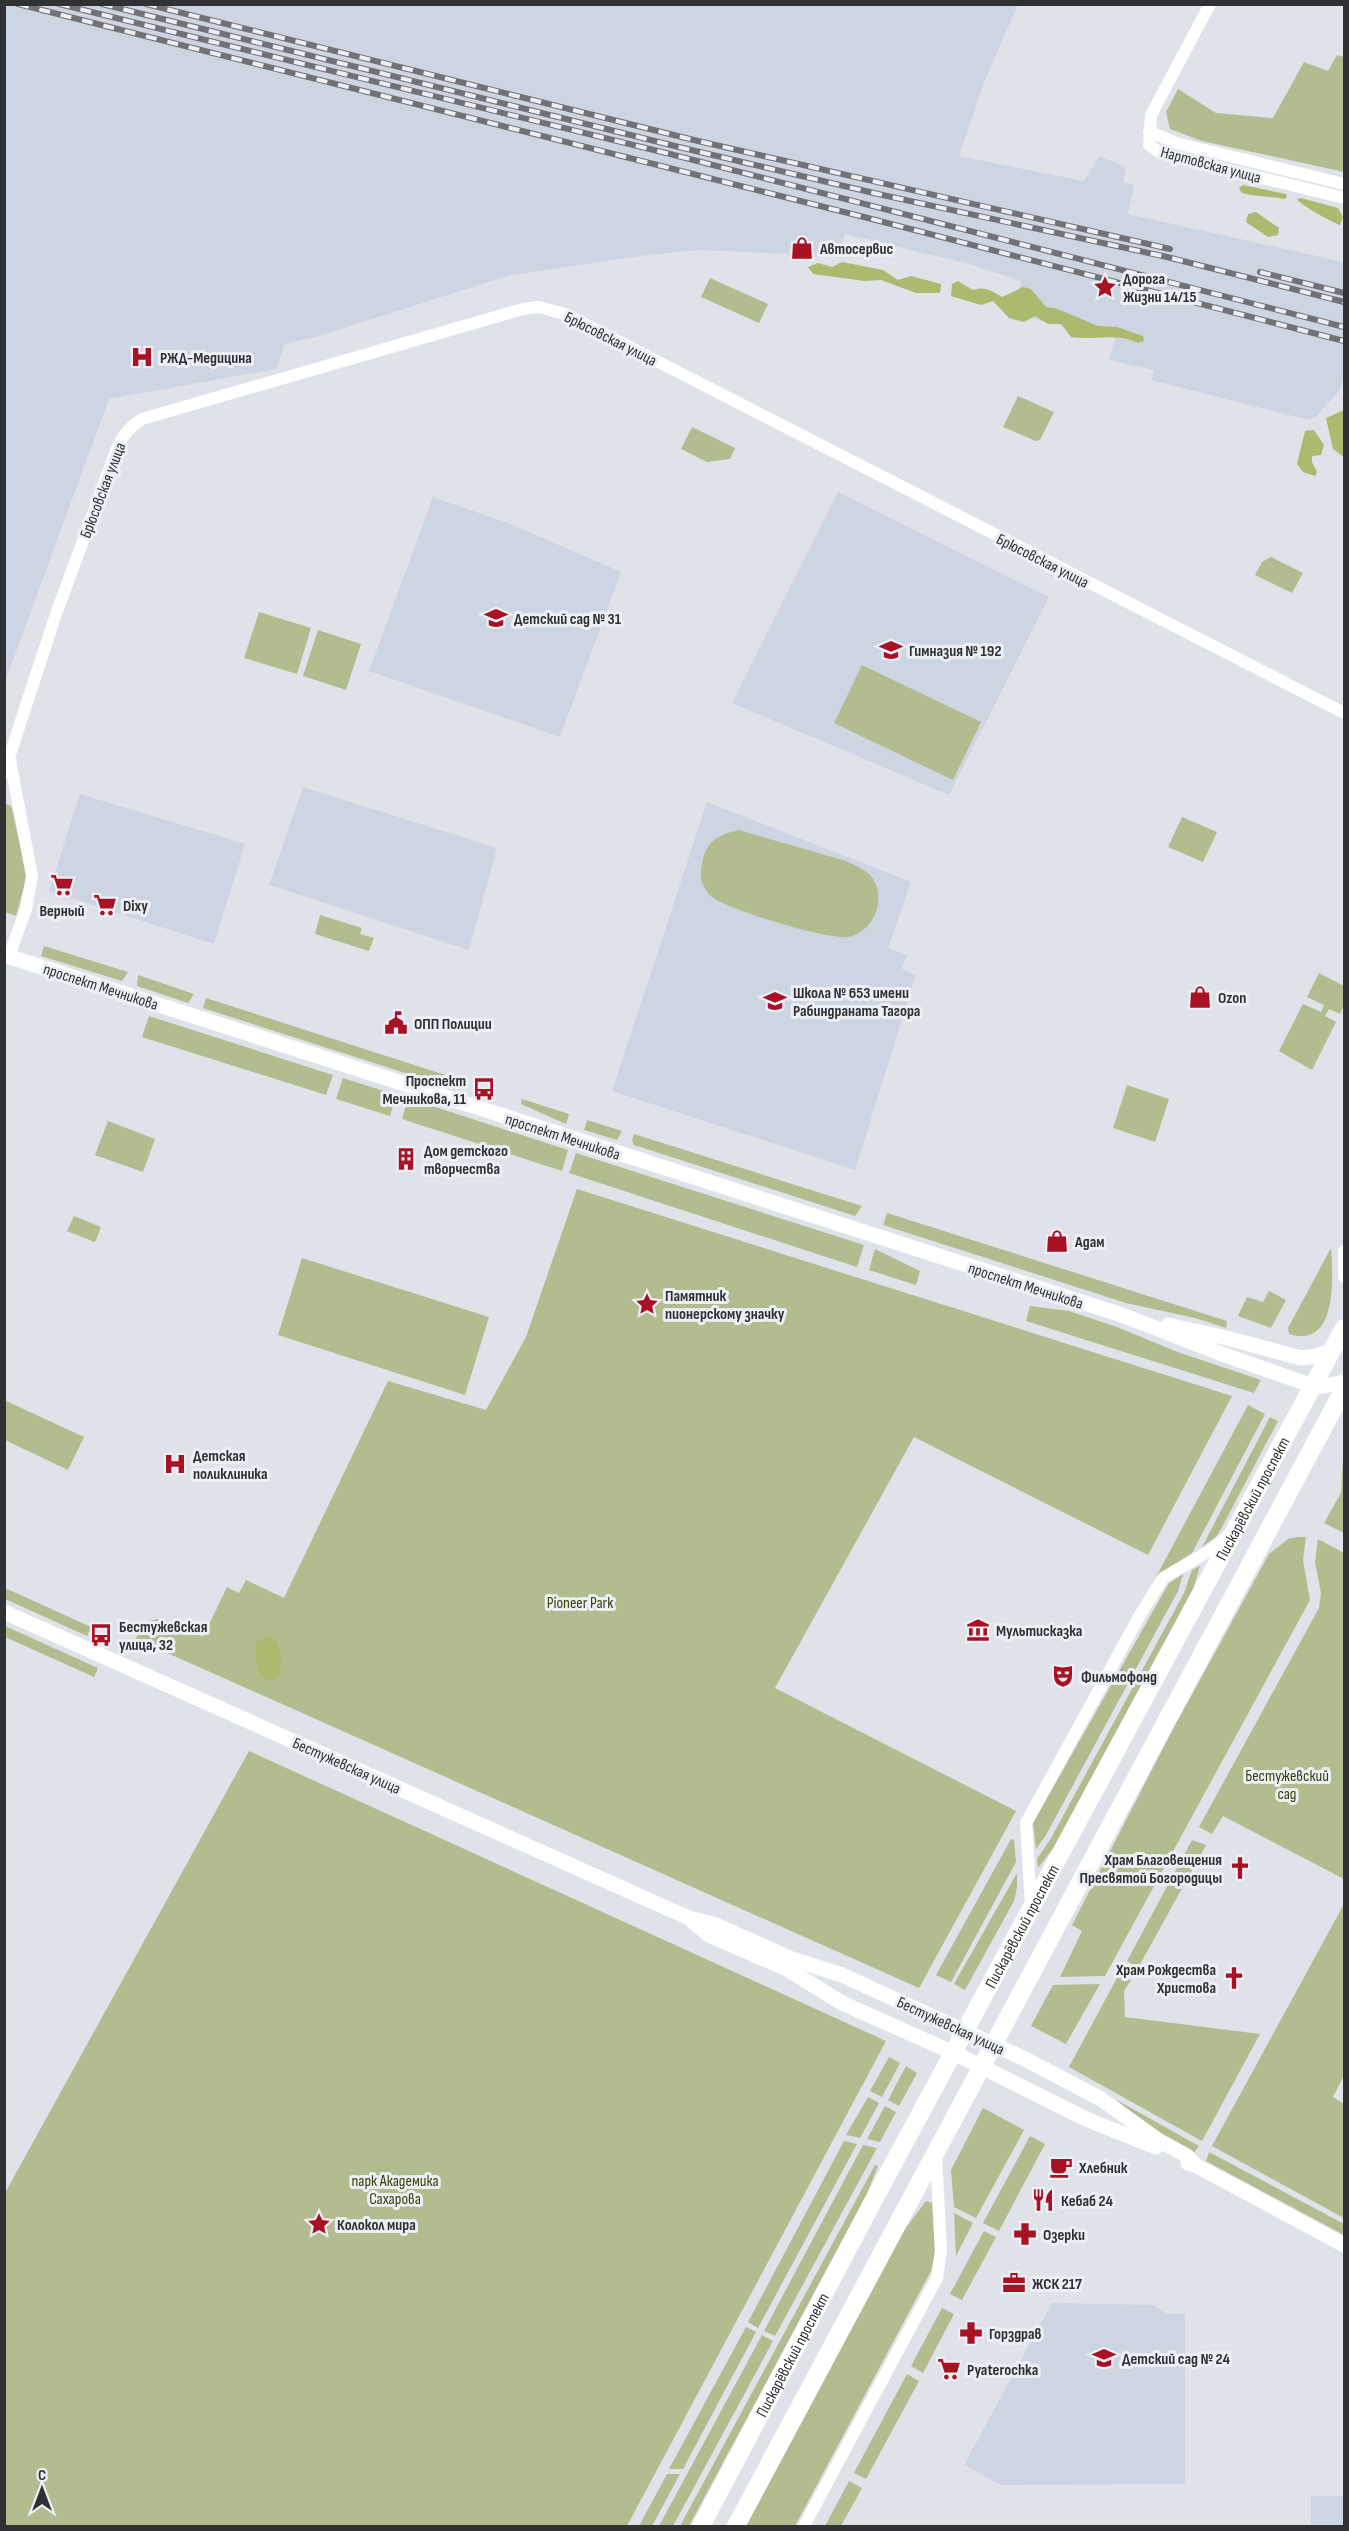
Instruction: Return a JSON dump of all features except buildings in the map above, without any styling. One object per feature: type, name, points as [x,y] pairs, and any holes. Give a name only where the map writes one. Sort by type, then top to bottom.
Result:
[{"type":"main road","name":"Пискарёвский проспект","points":[[701,2526],[1344,1328]]},
{"type":"main road","name":"Пискарёвский проспект","points":[[736,2526],[936,2156],[1344,1389]]},
{"type":"street","points":[[1149,131],[1151,115],[1210,4]]},
{"type":"street","name":"Нартовская улица","points":[[1344,184],[1176,143],[1149,131],[1149,145],[1158,151],[1344,198]]},
{"type":"street","name":"Брюсовская улица","points":[[4,773],[56,614],[121,437],[131,427],[142,419],[524,309],[539,307],[553,309],[585,323],[798,435],[1344,713]]},
{"type":"street","name":"Брюсовская улица","points":[[6,959],[26,909],[32,876],[10,759]]},
{"type":"street","name":"проспект Мечникова","points":[[6,959],[1122,1315],[1313,1386],[1344,1382]]},
{"type":"street","points":[[1344,1251],[1344,1277]]},
{"type":"street","name":"проспект Мечникова","points":[[1122,1315],[1227,1338],[1301,1358],[1317,1356],[1333,1349]]},
{"type":"street","points":[[1031,1909],[1026,1823],[1163,1578],[1209,1551],[1236,1529]]},
{"type":"street","name":"Бестужевская улица","points":[[4,1612],[689,1918],[716,1925],[792,1959],[842,1975],[965,2031],[1101,2099],[1158,2140],[1187,2156],[1195,2165]]},
{"type":"street","name":"Бестужевская улица","points":[[689,1918],[709,1935],[787,1969],[842,2003],[954,2053],[1086,2119],[1145,2141],[1184,2162],[1195,2165],[1344,2245]]},
{"type":"street","points":[[804,2526],[937,2278],[941,2250],[936,2156]]},
{"type":"shaded area","points":[[5,5],[1018,5],[984,82],[959,156],[1084,181],[1099,156],[1126,167],[1123,182],[1134,185],[1128,214],[1344,262],[1344,376],[1339,391],[1315,418],[1308,420],[1151,380],[1154,370],[1109,360],[1115,338],[1012,314],[1021,281],[969,264],[845,234],[838,256],[700,250],[647,255],[507,276],[313,338],[285,344],[276,369],[109,399],[5,682]]},
{"type":"shaded area","name":"Гимназия № 192","points":[[838,492],[1049,597],[949,795],[732,703]]},
{"type":"shaded area","name":"Детский сад № 31","points":[[433,497],[511,524],[621,572],[560,737],[369,671]]},
{"type":"shaded area","points":[[303,787],[497,848],[469,950],[269,885]]},
{"type":"shaded area","points":[[80,794],[245,844],[214,944],[49,891]]},
{"type":"shaded area","name":"Школа № 653 имени Рабиндраната Тагора","points":[[707,802],[911,882],[888,948],[907,955],[902,969],[916,975],[855,1170],[612,1091]]},
{"type":"shaded area","name":"Детский сад № 24","points":[[1052,2303],[1154,2305],[1166,2314],[1185,2314],[1185,2484],[1001,2485],[964,2465]]},
{"type":"shaded area","points":[[1311,2496],[1344,2496],[1344,2526],[1311,2526]]},
{"type":"green space","points":[[1337,55],[1344,57],[1344,172],[1202,141],[1170,129],[1166,112],[1178,89],[1216,113],[1273,118],[1304,62],[1328,71]]},
{"type":"green space","points":[[1243,185],[1287,196],[1285,199],[1242,193],[1239,188]]},
{"type":"green space","points":[[1301,198],[1338,208],[1343,217],[1340,225],[1297,199]]},
{"type":"green space","points":[[1256,212],[1279,228],[1278,235],[1268,237],[1246,222],[1248,214]]},
{"type":"green space","points":[[842,262],[883,270],[898,280],[911,276],[941,284],[940,293],[916,293],[881,280],[864,281],[813,274],[808,267],[818,263],[832,267]]},
{"type":"green space","points":[[710,278],[768,304],[759,323],[701,297]]},
{"type":"green space","points":[[958,281],[973,290],[988,289],[1002,297],[1023,287],[1031,289],[1046,307],[1055,308],[1098,326],[1117,327],[1143,336],[1144,341],[1138,343],[1112,337],[1071,337],[1061,324],[1048,324],[1035,316],[1024,322],[1009,318],[993,301],[981,305],[951,296],[952,284]]},
{"type":"green space","points":[[1018,396],[1054,412],[1040,440],[1036,441],[1003,427]]},
{"type":"green space","points":[[1344,410],[1344,457],[1333,449],[1326,418]]},
{"type":"green space","points":[[692,427],[735,448],[730,459],[707,462],[681,449]]},
{"type":"green space","points":[[1314,430],[1324,445],[1321,455],[1312,456],[1317,472],[1315,476],[1303,472],[1297,464],[1305,431]]},
{"type":"green space","points":[[1271,557],[1303,573],[1292,593],[1255,575],[1262,562]]},
{"type":"green space","points":[[259,612],[311,628],[297,674],[244,658]]},
{"type":"green space","points":[[318,630],[361,644],[346,690],[303,676]]},
{"type":"green space","points":[[862,665],[981,722],[953,780],[834,723]]},
{"type":"green space","points":[[4,804],[10,805],[12,809],[27,876],[16,916],[5,912]]},
{"type":"green space","points":[[1182,817],[1217,832],[1203,862],[1168,847]]},
{"type":"green space","points":[[739,830],[846,861],[864,871],[873,879],[879,896],[871,922],[857,934],[837,937],[757,916],[712,897],[701,878],[706,850],[714,840],[724,834]]},
{"type":"green space","points":[[320,915],[362,928],[360,934],[374,938],[369,951],[315,934]]},
{"type":"green space","points":[[44,946],[128,972],[122,981],[41,956]]},
{"type":"green space","points":[[1319,973],[1344,986],[1344,1005],[1340,1014],[1329,1009],[1325,1016],[1336,1022],[1312,1070],[1279,1051],[1303,1004],[1321,1012],[1324,1005],[1307,997]]},
{"type":"green space","points":[[138,975],[194,994],[188,1003],[137,986]]},
{"type":"green space","points":[[206,998],[467,1082],[466,1086],[427,1080],[203,1008]]},
{"type":"green space","points":[[149,1016],[333,1075],[326,1095],[142,1037]]},
{"type":"green space","points":[[343,1078],[396,1095],[390,1116],[336,1099]]},
{"type":"green space","points":[[1127,1085],[1169,1099],[1155,1142],[1113,1128]]},
{"type":"green space","points":[[408,1098],[568,1150],[562,1171],[402,1119]]},
{"type":"green space","points":[[522,1099],[569,1114],[566,1124],[521,1104]]},
{"type":"green space","points":[[587,1120],[622,1131],[617,1140],[584,1130]]},
{"type":"green space","points":[[108,1121],[155,1139],[143,1172],[95,1155]]},
{"type":"green space","points":[[634,1134],[862,1206],[855,1216],[634,1145],[632,1140]]},
{"type":"green space","points":[[576,1153],[864,1245],[857,1267],[569,1173]]},
{"type":"green space","name":"Pioneer Park","points":[[577,1189],[1232,1396],[1148,1555],[914,1437],[775,1688],[1016,1811],[919,1988],[136,1639],[142,1623],[157,1619],[165,1620],[203,1637],[227,1587],[239,1593],[246,1580],[284,1598],[388,1381],[486,1410],[526,1337]]},
{"type":"green space","points":[[887,1213],[1227,1321],[1226,1328],[1195,1318],[1126,1303],[883,1225]]},
{"type":"green space","points":[[74,1216],[101,1227],[95,1242],[67,1231]]},
{"type":"green space","points":[[1331,1248],[1332,1292],[1324,1321],[1317,1331],[1305,1336],[1289,1334],[1288,1328]]},
{"type":"green space","points":[[875,1249],[920,1271],[916,1285],[869,1270]]},
{"type":"green space","points":[[302,1258],[489,1317],[465,1395],[278,1335]]},
{"type":"green space","points":[[1269,1291],[1286,1300],[1271,1328],[1238,1316],[1247,1297],[1263,1302]]},
{"type":"green space","points":[[1030,1306],[1069,1311],[1261,1380],[1254,1393],[1026,1321]]},
{"type":"green space","points":[[4,1400],[84,1437],[68,1470],[5,1440]]},
{"type":"green space","points":[[1248,1405],[1265,1414],[1192,1553],[1156,1577]]},
{"type":"green space","points":[[1270,1417],[1278,1421],[1221,1529],[1216,1537],[1202,1547]]},
{"type":"green space","points":[[1344,1440],[1344,1533],[1324,1523],[1341,1493]]},
{"type":"green space","points":[[1306,1537],[1303,1560],[1310,1600],[1105,1976],[1060,1977],[1082,1931],[1072,1925],[1172,1731],[1269,1554],[1288,1539]]},
{"type":"green space","name":"Бестужевский сад","points":[[1318,1539],[1344,1553],[1344,1879],[1223,1816],[1212,1834],[1199,1827],[1319,1608],[1321,1593],[1315,1562]]},
{"type":"green space","points":[[1200,1566],[1190,1599],[1057,1843],[1038,1868],[1037,1859],[1050,1840],[1184,1593],[1192,1570]]},
{"type":"green space","points":[[1183,1574],[1178,1591],[1046,1835],[1036,1849],[1033,1823],[1169,1583]]},
{"type":"green space","points":[[5,1588],[91,1627],[87,1636],[5,1599]]},
{"type":"green space","points":[[5,1626],[98,1668],[94,1677],[5,1637]]},
{"type":"green space","points":[[272,1637],[278,1645],[281,1666],[279,1676],[271,1681],[260,1676],[256,1660],[256,1641]]},
{"type":"green space","name":"парк Академика Сахарова","points":[[249,1751],[886,2041],[627,2526],[5,2526],[5,2193]]},
{"type":"green space","points":[[1011,1839],[1014,1840],[1016,1862],[951,1982],[936,1975]]},
{"type":"green space","points":[[1192,1840],[1206,1845],[1138,1968],[1127,1961]]},
{"type":"green space","points":[[1017,1873],[1014,1901],[965,1990],[954,1984]]},
{"type":"green space","points":[[1344,1904],[1344,2075],[1333,2097],[1344,2104],[1344,2218],[1212,2146]]},
{"type":"green space","points":[[1118,1976],[1131,1980],[1124,1991],[1125,2017],[1260,2034],[1202,2141],[1069,2067]]},
{"type":"green space","points":[[1100,1984],[1066,2044],[1031,2026],[1053,1985]]},
{"type":"green space","points":[[889,2057],[900,2063],[882,2097],[870,2091]]},
{"type":"green space","points":[[906,2066],[917,2073],[899,2106],[888,2100]]},
{"type":"green space","points":[[868,2097],[879,2103],[860,2138],[846,2135]]},
{"type":"green space","points":[[1115,2099],[1199,2146],[1193,2154],[1161,2136]]},
{"type":"green space","points":[[885,2106],[896,2112],[880,2142],[867,2139]]},
{"type":"green space","points":[[983,2108],[1024,2130],[976,2218],[954,2207],[951,2170]]},
{"type":"green space","points":[[1030,2136],[1045,2144],[999,2231],[983,2223]]},
{"type":"green space","points":[[844,2141],[857,2144],[758,2328],[748,2322]]},
{"type":"green space","points":[[863,2145],[877,2148],[775,2336],[764,2331]]},
{"type":"green space","points":[[1209,2152],[1344,2224],[1344,2235],[1206,2161]]},
{"type":"green space","points":[[875,2165],[878,2166],[866,2196],[689,2526],[680,2526]]},
{"type":"green space","points":[[926,2201],[932,2203],[935,2254],[931,2271],[795,2526],[744,2526],[902,2233]]},
{"type":"green space","points":[[954,2213],[973,2223],[956,2256]]},
{"type":"green space","points":[[984,2231],[996,2237],[962,2300],[950,2294]]},
{"type":"green space","points":[[942,2308],[954,2314],[923,2373],[911,2366]]},
{"type":"green space","points":[[746,2327],[756,2332],[683,2469],[669,2469]]},
{"type":"green space","points":[[762,2335],[773,2341],[673,2526],[659,2526]]},
{"type":"green space","points":[[907,2374],[919,2381],[866,2479],[854,2473]]},
{"type":"green space","points":[[667,2474],[680,2474],[652,2526],[639,2526]]},
{"type":"green space","points":[[849,2481],[862,2488],[841,2526],[825,2526]]},
{"type":"railway","points":[[18,4],[864,217],[1344,341]]},
{"type":"railway","points":[[59,4],[670,154],[1344,327]]},
{"type":"railway","points":[[102,4],[683,148],[878,194],[1167,257],[1344,302]]},
{"type":"railway","points":[[146,4],[698,141],[1170,249]]},
{"type":"railway","points":[[1260,272],[1344,293]]},
{"type":"place","name":"Автосервис","points":[[802,248]]},
{"type":"place","name":"Дорога Жизни 14/15","points":[[1105,287]]},
{"type":"place","name":"РЖД-Медицина","points":[[142,357]]},
{"type":"place","name":"Детский сад № 31","points":[[496,618]]},
{"type":"place","name":"Гимназия № 192","points":[[891,650]]},
{"type":"place","name":"Верный","points":[[62,885]]},
{"type":"place","name":"Dixy","points":[[105,905]]},
{"type":"place","name":"Ozon","points":[[1200,997]]},
{"type":"place","name":"Школа № 653 имени Рабиндраната Тагора","points":[[775,1001]]},
{"type":"place","name":"ОПП Полиции","points":[[396,1023]]},
{"type":"place","name":"Проспект Мечникова, 11","points":[[484,1089]]},
{"type":"place","name":"Дом детского творчества","points":[[406,1159]]},
{"type":"place","name":"Адам","points":[[1057,1241]]},
{"type":"place","name":"Памятник пионерскому значку","points":[[647,1304]]},
{"type":"place","name":"Детская поликлиника","points":[[175,1464]]},
{"type":"place","name":"Мультисказка","points":[[978,1630]]},
{"type":"place","name":"Бестужевская улица, 32","points":[[101,1635]]},
{"type":"place","name":"Фильмофонд","points":[[1063,1676]]},
{"type":"place","name":"Храм Благовещения Пресвятой Богородицы","points":[[1240,1868]]},
{"type":"place","name":"Храм Рождества Христова","points":[[1234,1978]]},
{"type":"place","name":"Хлебник","points":[[1061,2167]]},
{"type":"place","name":"Кебаб 24","points":[[1043,2200]]},
{"type":"place","name":"Колокол мира","points":[[319,2224]]},
{"type":"place","name":"Озерки","points":[[1025,2234]]},
{"type":"place","name":"ЖСК 217","points":[[1014,2283]]},
{"type":"place","name":"Горздрав","points":[[971,2333]]},
{"type":"place","name":"Детский сад № 24","points":[[1104,2358]]},
{"type":"place","name":"Pyaterochka","points":[[949,2369]]}]
